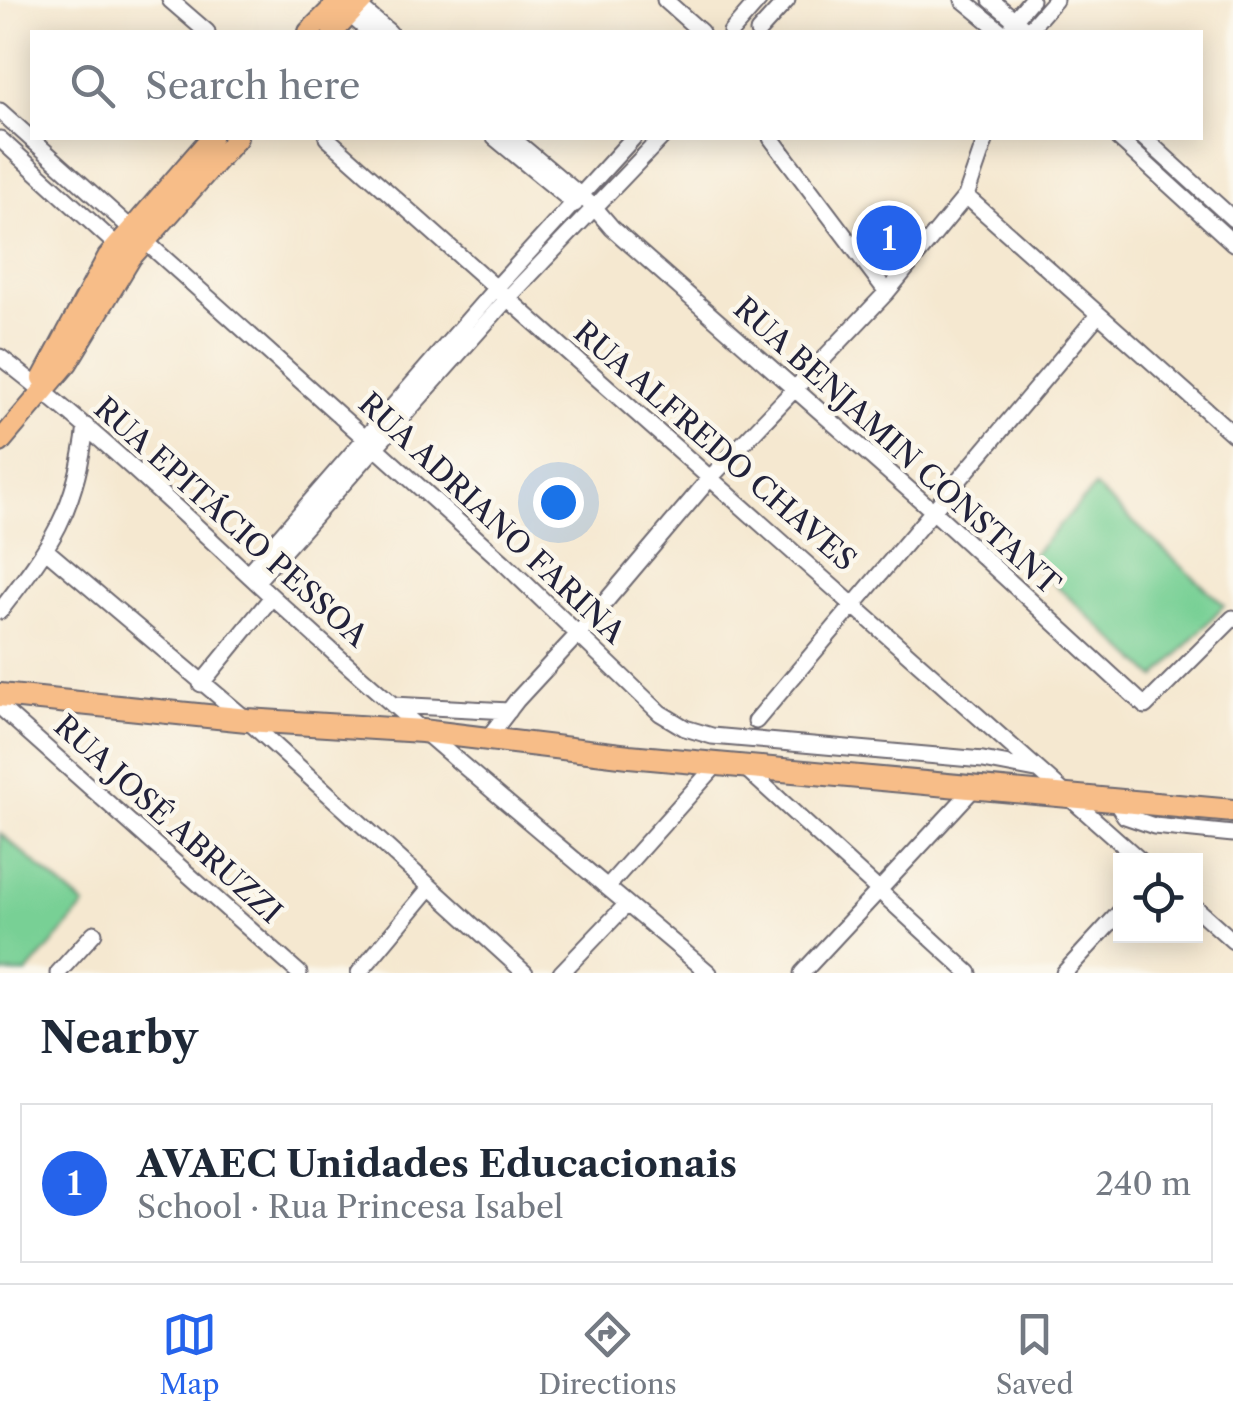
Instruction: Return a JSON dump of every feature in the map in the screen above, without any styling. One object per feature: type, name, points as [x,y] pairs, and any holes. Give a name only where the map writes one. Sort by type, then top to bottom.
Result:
[{"type":"highway","points":[[0,696],[422,732],[1233,811]]},
{"type":"main road","points":[[312,30],[348,4]]},
{"type":"main road","points":[[334,30],[348,4]]},
{"type":"main road","points":[[0,442],[40,391],[124,251],[209,140]]},
{"type":"main road","points":[[138,234],[234,140]]},
{"type":"street","points":[[170,0],[205,30]]},
{"type":"street","points":[[665,0],[699,30]]},
{"type":"street","points":[[733,30],[760,0]]},
{"type":"street","points":[[760,30],[787,0]]},
{"type":"street","points":[[964,0],[1000,30]]},
{"type":"street","points":[[991,0],[1022,30]]},
{"type":"street","points":[[1022,30],[1032,0]]},
{"type":"street","points":[[1022,30],[1055,0]]},
{"type":"street","points":[[348,4],[368,30]]},
{"type":"street","points":[[348,4],[386,30]]},
{"type":"street","name":"RUA ADRIANO FARINA","points":[[0,111],[30,138]]},
{"type":"street","points":[[26,134],[4,150],[124,251]]},
{"type":"street","name":"RUA ADRIANO FARINA","points":[[33,140],[370,442],[660,712],[685,728],[712,736],[982,760],[1036,770]]},
{"type":"street","name":"RUA ALFREDO CHAVES","points":[[329,140],[1134,853]]},
{"type":"street","name":"RUA BENJAMIN CONSTANT","points":[[498,140],[612,228],[932,510],[1145,706],[1233,618]]},
{"type":"street","name":"RUA BENJAMIN CONSTANT","points":[[514,140],[576,199]]},
{"type":"street","points":[[252,578],[501,293],[576,199],[632,140]]},
{"type":"street","points":[[501,293],[591,211],[659,140]]},
{"type":"street","points":[[773,140],[887,292]]},
{"type":"street","points":[[487,739],[711,477],[887,292],[966,196],[985,140]]},
{"type":"street","points":[[1120,140],[1233,243]]},
{"type":"street","points":[[1146,140],[1233,218]]},
{"type":"street","points":[[966,196],[1233,434]]},
{"type":"street","points":[[756,721],[1098,316]]},
{"type":"street","name":"RUA EPITÁCIO PESSOA","points":[[0,357],[179,507],[422,732],[708,973]]},
{"type":"street","points":[[0,611],[47,551],[74,493],[86,426]]},
{"type":"street","points":[[47,551],[248,720],[429,889],[526,973]]},
{"type":"street","points":[[201,684],[272,597]]},
{"type":"street","points":[[392,704],[508,710]]},
{"type":"street","name":"RUA JOSÉ ABRUZZI","points":[[0,706],[299,973]]},
{"type":"street","points":[[608,886],[718,763]]},
{"type":"street","points":[[743,766],[969,973]]},
{"type":"street","points":[[802,973],[976,786]]},
{"type":"street","points":[[1115,801],[1125,816],[1154,826],[1233,834]]},
{"type":"street","points":[[359,973],[429,889]]},
{"type":"street","points":[[561,973],[627,904]]},
{"type":"street","points":[[1203,914],[1233,942]]},
{"type":"street","points":[[1064,973],[1113,920]]},
{"type":"street","points":[[58,973],[94,933]]},
{"type":"green space","points":[[1095,487],[1224,605],[1156,678],[1028,560]]},
{"type":"green space","points":[[0,833],[85,906],[27,973],[0,973]]},
{"type":"place","name":"AVAEC Unidades Educacionais","points":[[889,238]]}]
